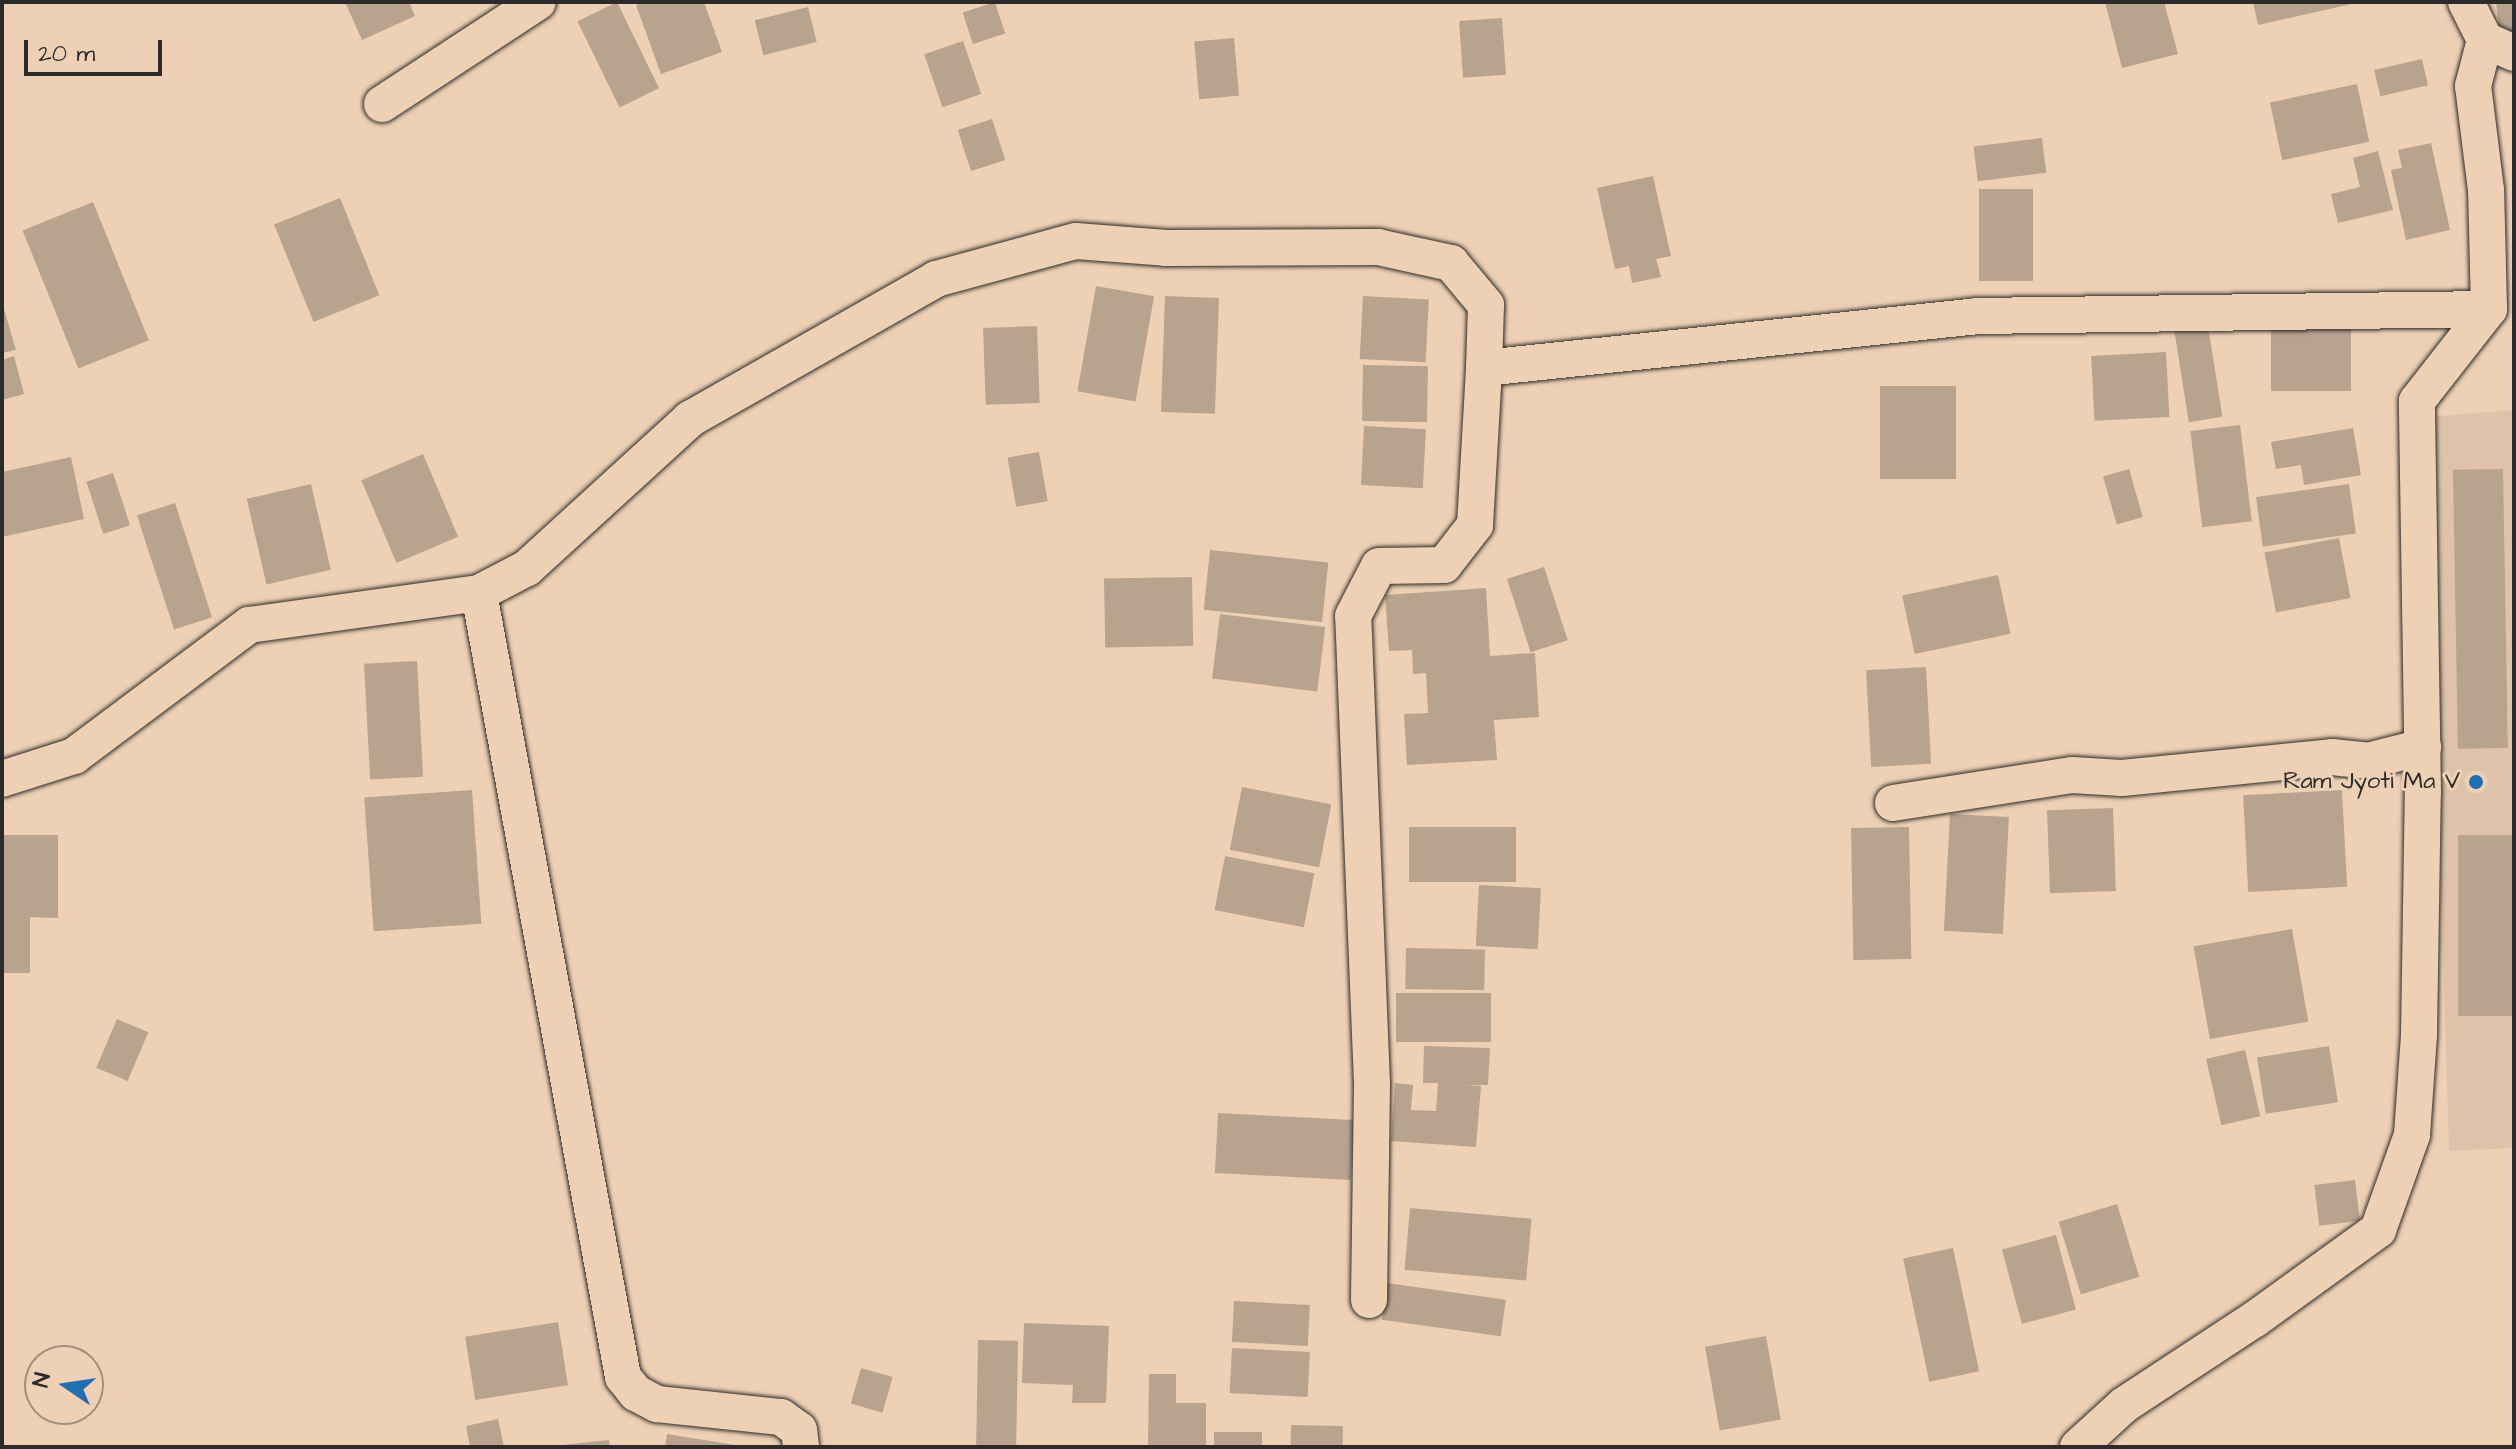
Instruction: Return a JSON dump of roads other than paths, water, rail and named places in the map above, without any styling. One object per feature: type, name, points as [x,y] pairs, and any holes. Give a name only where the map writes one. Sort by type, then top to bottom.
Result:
[{"type":"street","points":[[382,104],[538,2]]},
{"type":"street","points":[[2078,1447],[2124,1405],[2255,1319],[2378,1230],[2412,1135],[2419,1035],[2423,747],[2417,401],[2489,309],[2486,190],[2473,86],[2500,46],[2466,2]]},
{"type":"street","points":[[2,779],[74,756],[249,625],[479,593],[527,568],[690,419],[936,279],[1076,241],[1166,248],[1378,247],[1451,263],[1486,305],[1475,525],[1444,565],[1379,566],[1353,616],[1372,1084],[1369,1300]]},
{"type":"street","points":[[1484,368],[1976,316],[2489,309]]},
{"type":"street","points":[[479,593],[623,1377],[636,1393],[657,1404],[781,1417],[799,1430],[801,1447]]},
{"type":"street","points":[[1893,803],[2072,775],[2122,778],[2332,757],[2368,761],[2423,747]]},
{"type":"place","name":"Ram Jyoti Ma V","points":[[2476,782]]}]
